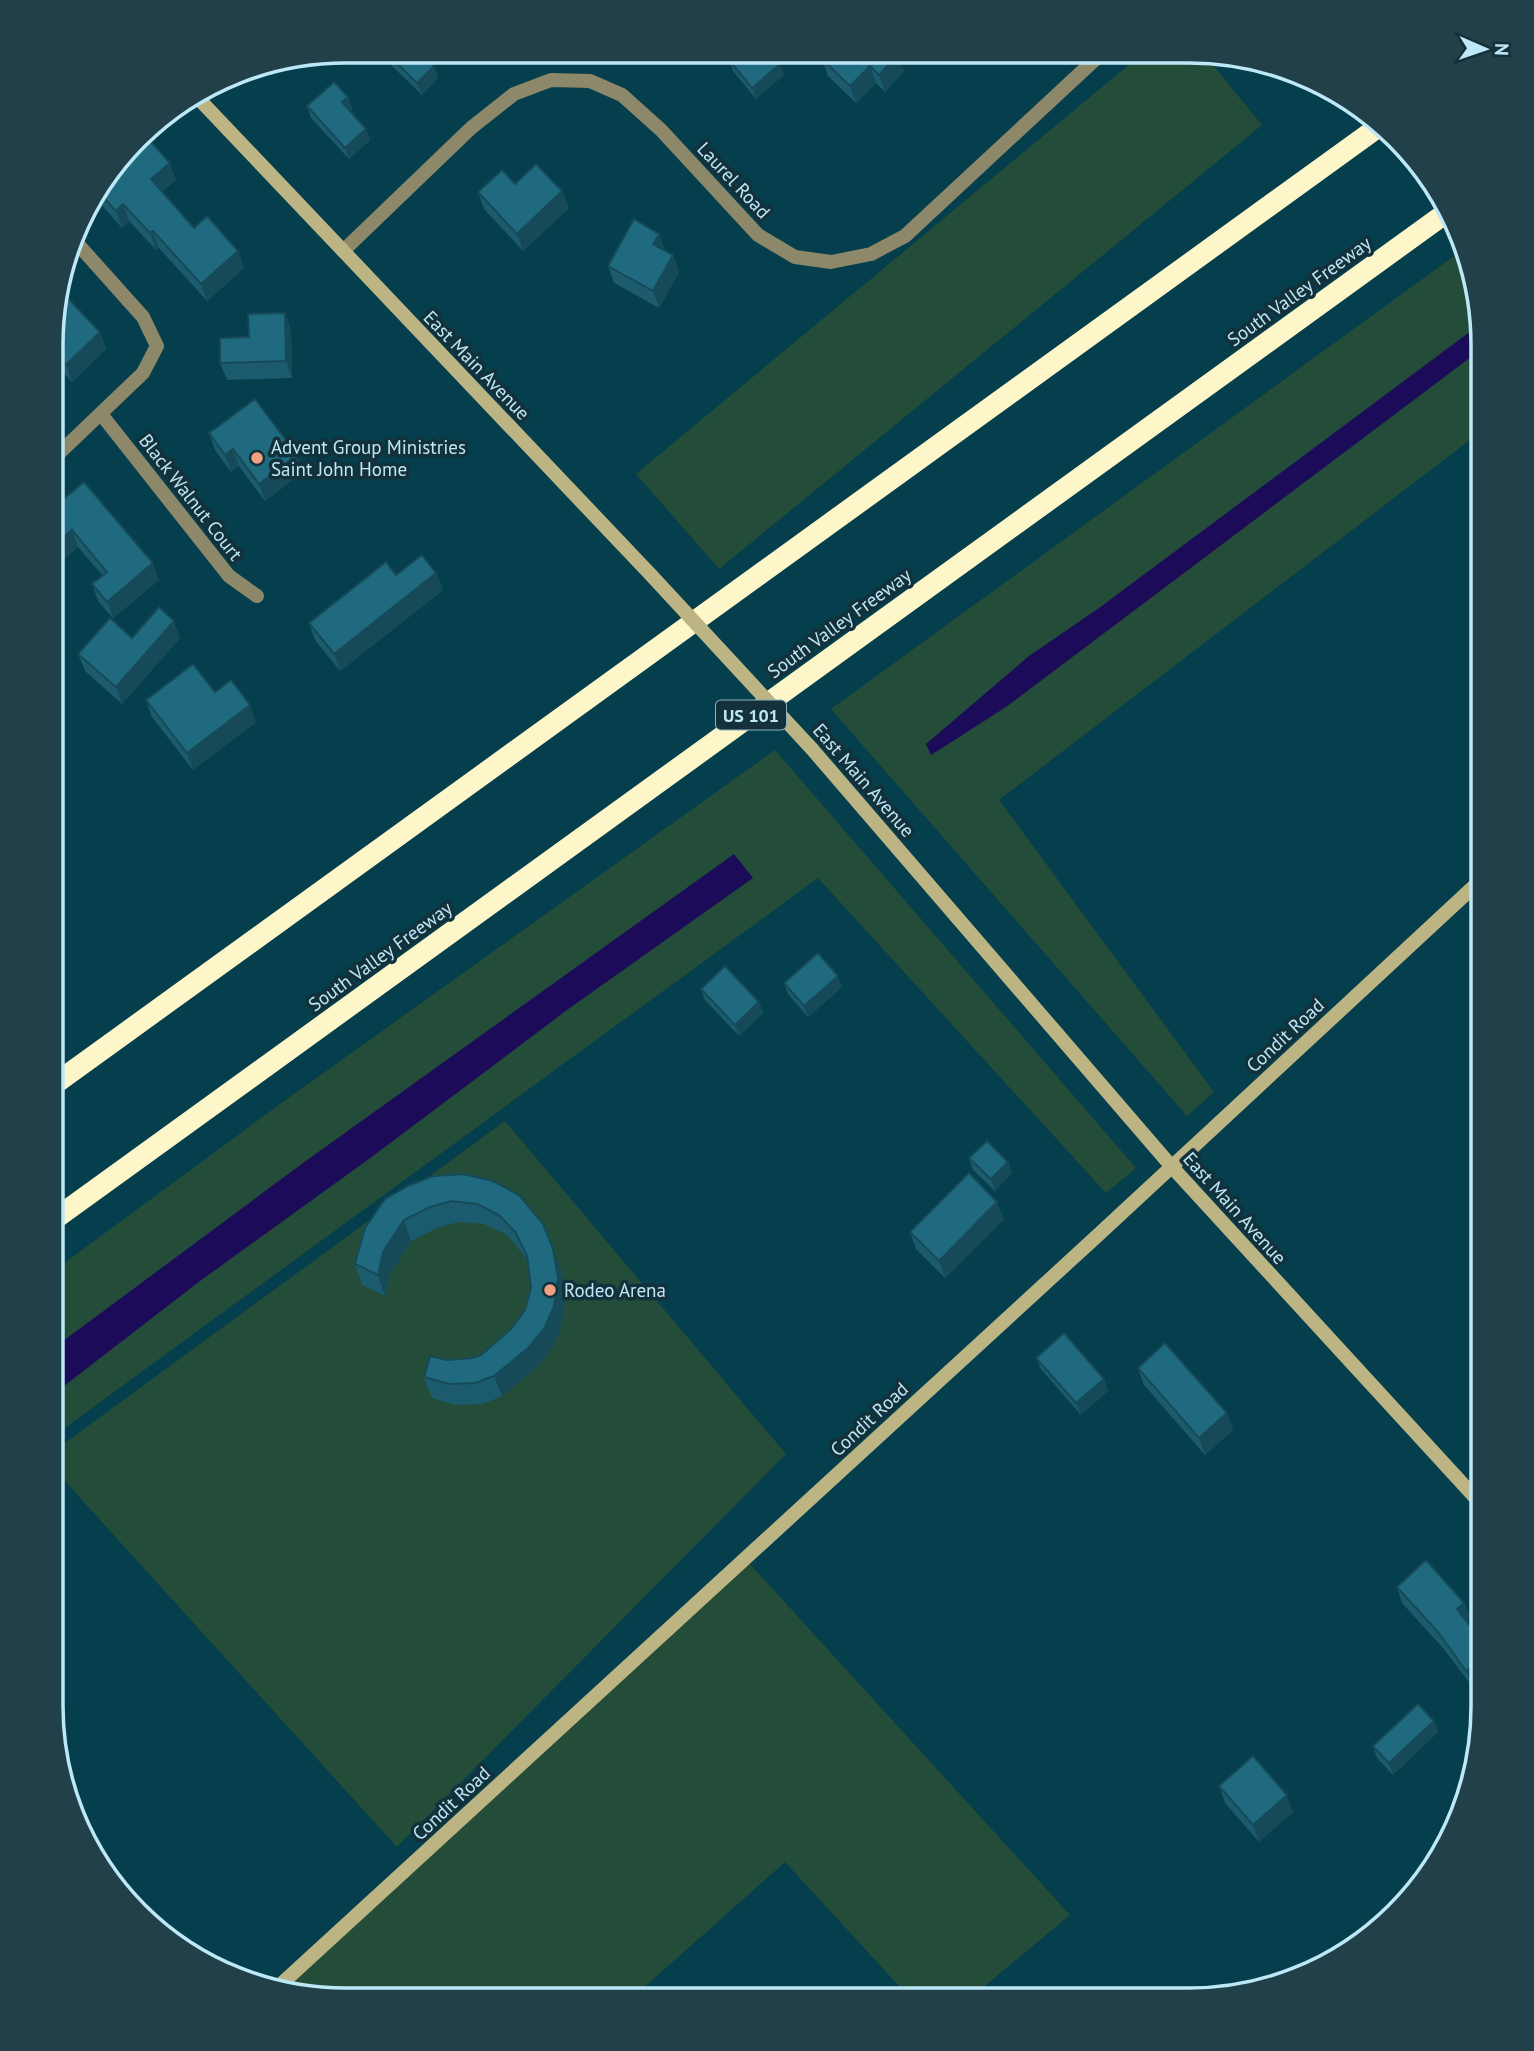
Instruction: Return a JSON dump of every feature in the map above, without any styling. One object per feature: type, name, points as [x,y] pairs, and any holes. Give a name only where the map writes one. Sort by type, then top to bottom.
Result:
[{"type":"highway","points":[[63,1078],[1373,131]]},
{"type":"highway","name":"South Valley Freeway","points":[[63,1213],[1440,216]]},
{"type":"street","name":"Laurel Road","points":[[343,251],[471,128],[514,94],[551,80],[590,81],[622,96],[661,130],[758,235],[795,257],[831,262],[871,254],[905,236],[1091,63]]},
{"type":"street","name":"East Main Avenue","points":[[202,102],[651,575],[812,749],[1172,1167],[1471,1493]]},
{"type":"street","points":[[63,450],[143,373],[157,346],[143,317],[80,247]]},
{"type":"street","name":"Black Walnut Court","points":[[102,414],[229,576],[257,596]]},
{"type":"street","name":"Condit Road","points":[[284,1981],[1172,1167],[1471,888]]},
{"type":"green space","points":[[1131,63],[1212,64],[1262,125],[719,569],[636,474]]},
{"type":"green space","points":[[1456,255],[1469,308],[1471,439],[999,800],[1214,1092],[1187,1116],[831,709]]},
{"type":"green space","points":[[775,750],[1136,1168],[1106,1193],[818,878],[63,1429],[63,1264],[280,1104]]},
{"type":"green space","points":[[505,1121],[786,1454],[397,1847],[63,1479],[63,1444]]},
{"type":"green space","points":[[748,1562],[1070,1915],[982,1988],[901,1988],[785,1862],[643,1988],[345,1988],[287,1982]]},
{"type":"shaded area","points":[[1470,331],[1471,357],[1006,707],[931,755],[926,744],[1029,656],[1099,608]]},
{"type":"shaded area","points":[[734,854],[753,878],[567,1010],[373,1156],[200,1281],[63,1387],[63,1341],[303,1163]]},
{"type":"building","points":[[396,63],[431,63],[434,66],[417,83]]},
{"type":"building","points":[[731,63],[779,63],[780,64],[752,88]]},
{"type":"building","points":[[826,63],[890,63],[879,75],[870,66],[850,86]]},
{"type":"building","points":[[334,82],[348,97],[342,102],[366,129],[345,148],[307,106]]},
{"type":"building","points":[[150,141],[170,163],[151,179],[194,228],[207,216],[238,251],[201,284],[153,231],[150,233],[123,204],[116,211],[104,198],[121,173]]},
{"type":"building","points":[[536,164],[562,191],[517,234],[478,192],[502,170],[515,184]]},
{"type":"building","points":[[634,219],[659,234],[653,244],[673,255],[653,291],[608,266]]},
{"type":"building","points":[[67,297],[100,332],[66,365],[63,362],[63,345]]},
{"type":"building","points":[[285,313],[286,361],[220,363],[220,338],[249,337],[248,314]]},
{"type":"building","name":"Advent Group Ministries Saint John Home","points":[[255,399],[297,455],[259,484],[233,449],[225,455],[209,433]]},
{"type":"building","points":[[84,482],[153,563],[107,602],[92,584],[107,572],[72,530],[63,538],[63,500]]},
{"type":"building","points":[[422,555],[436,573],[334,654],[309,623],[386,562],[396,575]]},
{"type":"building","points":[[159,607],[174,621],[116,687],[78,654],[110,618],[132,638]]},
{"type":"building","points":[[193,664],[215,692],[231,680],[250,705],[187,753],[146,700]]},
{"type":"building","points":[[818,953],[838,976],[804,1006],[784,983]]},
{"type":"building","points":[[725,966],[759,1002],[735,1025],[701,989]]},
{"type":"building","points":[[987,1141],[1008,1162],[991,1179],[969,1158]]},
{"type":"building","points":[[969,1173],[997,1202],[939,1261],[910,1232]]},
{"type":"building","points":[[463,1174],[493,1181],[519,1195],[543,1224],[553,1249],[558,1278],[554,1306],[544,1329],[528,1348],[494,1376],[475,1383],[449,1384],[424,1377],[430,1356],[447,1360],[481,1355],[511,1329],[525,1310],[531,1288],[527,1256],[516,1233],[499,1215],[477,1204],[452,1201],[430,1207],[404,1220],[383,1252],[378,1275],[355,1264],[365,1228],[385,1199],[433,1176]]},
{"type":"building","points":[[1064,1333],[1104,1379],[1076,1403],[1036,1358]]},
{"type":"building","points":[[1165,1343],[1227,1413],[1199,1438],[1138,1368]]},
{"type":"building","points":[[1426,1560],[1464,1603],[1457,1609],[1471,1627],[1471,1667],[1466,1671],[1438,1632],[1397,1587]]},
{"type":"building","points":[[1418,1704],[1434,1721],[1389,1763],[1373,1746]]},
{"type":"building","points":[[1253,1756],[1287,1795],[1253,1825],[1219,1786]]},
{"type":"place","name":"Advent Group Ministries Saint John Home","points":[[257,458]]},
{"type":"place","name":"Rodeo Arena","points":[[550,1290]]}]
